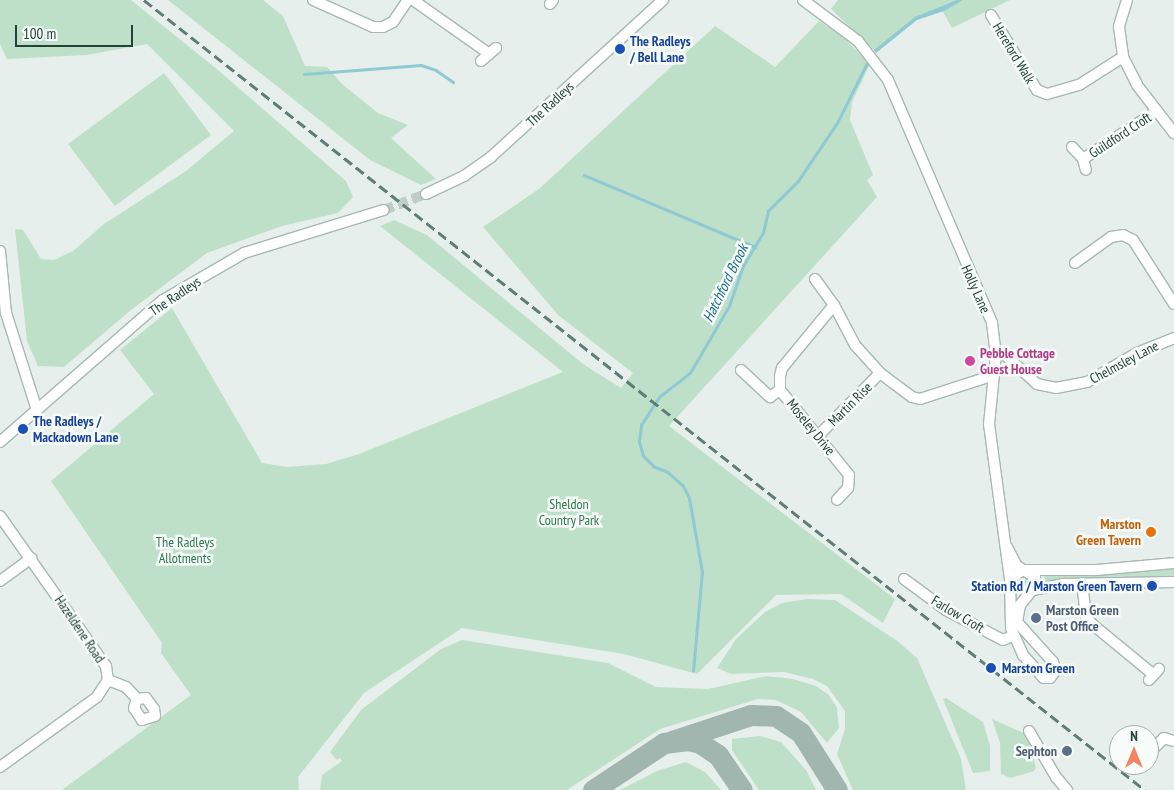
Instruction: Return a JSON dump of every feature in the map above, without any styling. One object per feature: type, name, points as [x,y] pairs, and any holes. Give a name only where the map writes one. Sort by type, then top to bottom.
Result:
[{"type":"street","points":[[312,0],[373,26],[383,27],[393,22],[408,0]]},
{"type":"street","points":[[413,0],[488,54]]},
{"type":"street","name":"The Radleys","points":[[426,194],[464,176],[491,157],[662,0]]},
{"type":"street","name":"Holly Lane","points":[[803,0],[834,21],[869,53],[888,80],[992,323],[996,354],[989,424],[1004,538],[1010,583],[1010,615],[1014,635],[1030,664],[1044,678],[1050,678],[1056,670],[1054,662],[1017,622],[1020,605],[1032,592],[1035,578],[1010,555],[1004,538]]},
{"type":"street","points":[[1127,0],[1119,26],[1123,57],[1129,72],[1174,133]]},
{"type":"street","name":"Hereford Walk","points":[[991,15],[1037,90],[1056,94],[1079,85],[1123,57]]},
{"type":"street","name":"Guildford Croft","points":[[1083,159],[1157,111]]},
{"type":"street","name":"Guildford Croft","points":[[1072,147],[1083,159],[1086,170]]},
{"type":"street","name":"The Radleys","points":[[0,442],[163,300],[244,253],[384,210]]},
{"type":"street","points":[[1075,264],[1111,237],[1123,235],[1133,240],[1174,304]]},
{"type":"street","points":[[0,251],[6,314],[37,410]]},
{"type":"street","points":[[815,279],[834,305],[855,345],[880,373],[912,397],[920,399],[994,375]]},
{"type":"street","name":"Moseley Drive","points":[[834,305],[782,368],[780,390],[819,434],[849,475],[848,488],[837,500]]},
{"type":"street","name":"Chelmsley Lane","points":[[996,354],[1005,354],[1020,371],[1037,384],[1056,388],[1087,382],[1137,353],[1174,338]]},
{"type":"street","points":[[741,370],[770,397],[780,390]]},
{"type":"street","name":"Martin Rise","points":[[819,434],[880,373]]},
{"type":"street","name":"Hazeldene Road","points":[[0,516],[32,558],[106,666],[108,680],[97,697],[0,766]]},
{"type":"street","points":[[0,581],[32,558]]},
{"type":"street","points":[[1174,563],[1096,570],[1025,570],[1010,583],[1018,595],[1082,583],[1174,582]]},
{"type":"street","name":"Farlow Croft","points":[[904,579],[946,610],[1003,640],[1014,635]]},
{"type":"street","points":[[1082,583],[1086,617],[1154,675]]},
{"type":"street","points":[[108,680],[126,687],[137,699]]},
{"type":"street","points":[[1029,731],[1056,778],[1067,790]]},
{"type":"street","points":[[1159,744],[1164,738],[1174,741]]},
{"type":"green space","points":[[0,0],[131,0],[218,70],[346,181],[353,197],[338,213],[282,226],[207,253],[131,310],[64,367],[38,366],[27,341],[15,229],[23,230],[41,259],[54,260],[73,251],[104,224],[186,171],[234,131],[147,44],[86,55],[7,59],[0,44]]},
{"type":"green space","points":[[168,0],[263,0],[283,16],[305,66],[327,67],[342,84],[378,113],[408,125],[391,138],[436,179],[421,185],[370,160]]},
{"type":"green space","points":[[838,0],[1010,0],[952,28],[942,10],[917,17],[875,51],[831,9]]},
{"type":"green space","name":"Sheldon Country Park","points":[[819,21],[843,37],[870,64],[852,102],[850,120],[873,175],[867,180],[877,197],[669,426],[895,599],[883,623],[841,594],[776,595],[697,674],[624,654],[462,628],[364,693],[298,777],[299,790],[62,790],[191,695],[161,653],[162,643],[51,481],[154,394],[120,350],[172,308],[262,463],[287,467],[326,464],[359,454],[563,372],[380,226],[394,220],[427,235],[583,364],[621,388],[633,373],[558,315],[483,227],[539,189],[715,26],[775,67]]},
{"type":"green space","points":[[164,73],[211,135],[115,206],[68,144]]},
{"type":"green space","points":[[1174,567],[1174,576],[1045,582],[1044,574],[1136,572]]},
{"type":"green space","points":[[1020,575],[1026,575],[1031,580],[1029,589],[1020,591],[1015,586],[1015,580]]},
{"type":"green space","points":[[807,599],[835,600],[896,640],[917,658],[961,759],[966,790],[853,790],[837,754],[845,729],[845,711],[827,686],[813,679],[784,672],[731,674],[717,668],[736,639],[765,612],[782,603]]},
{"type":"green space","points":[[462,640],[608,663],[656,687],[708,689],[766,676],[793,679],[816,686],[829,695],[837,708],[839,728],[827,743],[801,712],[776,700],[758,699],[660,729],[567,790],[320,790],[322,775],[342,761],[340,758],[337,760],[330,752],[361,710],[441,649]]},
{"type":"green space","points":[[946,698],[983,722],[990,746],[990,771],[973,773],[943,699]]},
{"type":"green space","points":[[992,719],[1026,734],[1036,767],[1034,771],[1011,778],[1001,774],[1000,743]]},
{"type":"green space","points":[[760,736],[781,742],[806,770],[816,790],[759,790],[732,750],[732,739]]},
{"type":"green space","points":[[686,762],[705,772],[721,790],[620,790],[657,771]]},
{"type":"water","points":[[957,0],[963,0],[944,11],[917,20],[876,53],[874,50],[915,17]]},
{"type":"waterway","name":"Hatchford Brook","points":[[693,671],[702,572],[689,498],[683,486],[667,472],[654,467],[643,456],[639,442],[641,425],[659,397],[690,373],[729,306],[743,266],[763,233],[768,211],[798,181],[837,123],[869,59]]},
{"type":"waterway","points":[[304,74],[421,65],[436,70],[453,82]]},
{"type":"waterway","points":[[584,175],[755,247]]},
{"type":"taxiway","points":[[672,741],[751,715],[776,716],[801,733],[837,790]]},
{"type":"taxiway","points":[[593,790],[664,743],[688,740],[700,743],[718,755],[742,790]]},
{"type":"tunnel","points":[[384,210],[426,194]]},
{"type":"railway","points":[[144,0],[1145,790]]},
{"type":"place","name":"The Radleys / Bell Lane","points":[[620,49]]},
{"type":"place","name":"Pebble Cottage Guest House","points":[[970,361]]},
{"type":"place","name":"The Radleys / Mackadown Lane","points":[[23,429]]},
{"type":"place","name":"Marston Green Tavern","points":[[1151,532]]},
{"type":"place","name":"Station Rd / Marston Green Tavern","points":[[1152,586]]},
{"type":"place","name":"Marston Green Post Office","points":[[1036,618]]},
{"type":"place","name":"Marston Green","points":[[991,668]]},
{"type":"place","name":"Sephton","points":[[1067,751]]},
{"type":"park label","name":"The Radleys Allotments","points":[[185,550]]}]
